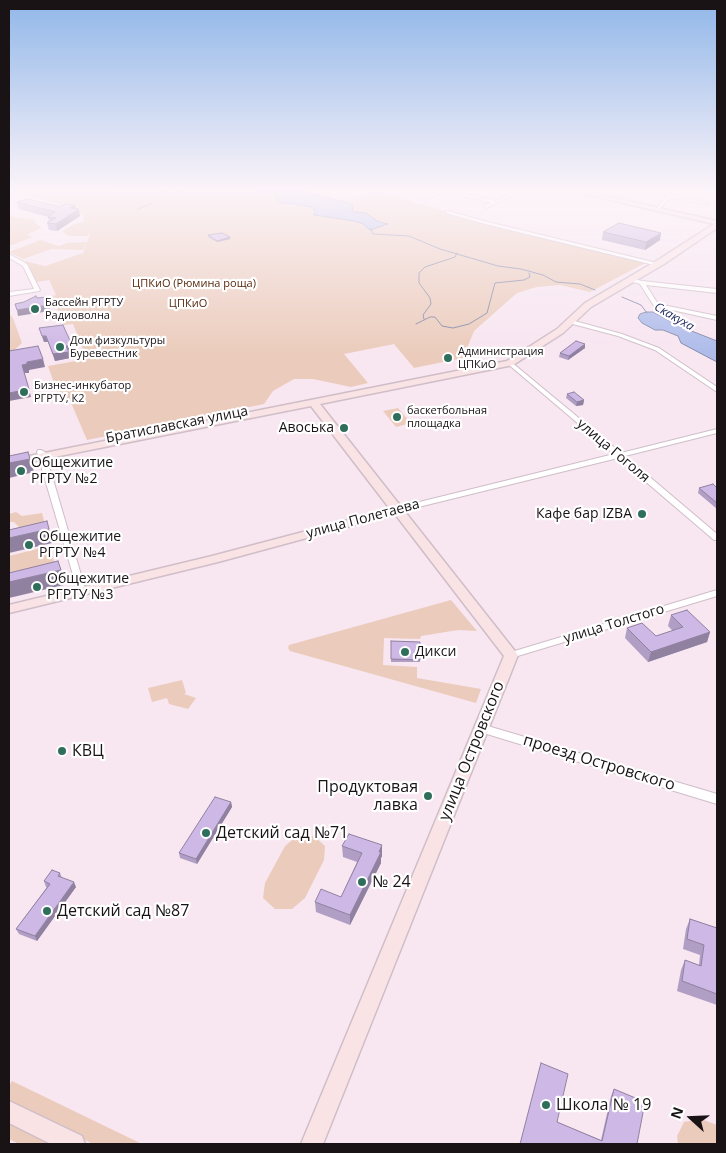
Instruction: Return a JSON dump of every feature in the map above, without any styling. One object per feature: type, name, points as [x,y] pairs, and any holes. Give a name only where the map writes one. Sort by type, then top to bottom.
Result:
[{"type":"street","points":[[576,244],[658,264]]},
{"type":"street","name":"Братиславская улица","points":[[9,458],[42,454],[510,363],[571,322],[573,317],[588,305],[658,264],[688,244]]},
{"type":"street","points":[[9,256],[24,265],[37,290],[9,294]]},
{"type":"street","points":[[631,280],[642,283],[717,291]]},
{"type":"street","points":[[642,283],[656,305],[717,318]]},
{"type":"street","points":[[571,322],[634,340],[657,349],[717,390]]},
{"type":"street","name":"улица Гоголя","points":[[510,363],[717,538]]},
{"type":"street","points":[[313,402],[511,655]]},
{"type":"street","name":"улица Полетаева","points":[[9,609],[717,431]]},
{"type":"street","name":"Братиславская улица","points":[[9,464],[42,454]]},
{"type":"street","points":[[42,454],[82,592]]},
{"type":"street","name":"улица Толстого","points":[[511,655],[717,594]]},
{"type":"street","name":"улица Островского","points":[[312,1144],[511,655]]},
{"type":"street","name":"проезд Островского","points":[[481,728],[717,799]]},
{"type":"street","points":[[9,1112],[74,1144]]},
{"type":"green space","points":[[30,244],[52,244],[59,246],[65,244],[86,244],[83,250],[52,249],[23,259],[9,252]]},
{"type":"green space","name":"ЦПКиО","points":[[87,244],[572,244],[647,262],[590,292],[560,285],[537,287],[517,293],[474,331],[463,358],[414,368],[394,344],[344,354],[368,383],[351,387],[313,379],[294,379],[273,391],[264,404],[87,440],[69,398],[60,400],[48,366],[87,359],[73,324],[64,325],[52,296],[56,295],[49,280],[37,282],[25,261],[45,266],[83,253]]},
{"type":"green space","points":[[9,314],[13,318],[22,343],[9,355]]},
{"type":"green space","name":"баскетбольная площадка","points":[[398,408],[411,423],[396,427],[383,411]]},
{"type":"green space","points":[[16,512],[22,516],[42,513],[46,528],[9,530],[19,527],[14,522],[9,522],[9,514]]},
{"type":"green space","points":[[45,547],[50,548],[56,568],[9,584],[9,556]]},
{"type":"green space","points":[[451,600],[477,631],[458,630],[421,636],[420,639],[384,638],[383,665],[417,667],[417,678],[481,689],[476,703],[290,651],[288,648],[289,645]]},
{"type":"green space","points":[[182,680],[186,693],[184,694],[196,698],[188,709],[169,704],[167,698],[152,702],[148,688]]},
{"type":"green space","points":[[297,836],[314,836],[325,846],[324,860],[305,898],[292,909],[275,909],[263,898],[265,883],[285,846]]},
{"type":"green space","points":[[12,1081],[142,1144],[93,1144],[9,1102],[9,1086]]},
{"type":"green space","points":[[701,1119],[717,1125],[717,1144],[678,1144],[677,1136],[684,1122]]},
{"type":"green space","points":[[9,1122],[55,1144],[19,1144],[9,1139]]},
{"type":"water","points":[[653,312],[679,326],[717,341],[717,362],[681,343],[678,336],[663,330],[655,330],[642,323],[638,318],[640,314]]},
{"type":"building","points":[[36,296],[37,298],[46,297],[49,305],[17,310],[15,304]]},
{"type":"building","name":"Дом физкультуры Буревестник","points":[[63,325],[72,345],[66,346],[69,352],[53,354],[46,336],[42,336],[39,328]]},
{"type":"building","points":[[576,341],[585,344],[569,356],[560,353]]},
{"type":"building","points":[[38,346],[43,359],[27,362],[27,364],[22,365],[29,389],[9,393],[9,351]]},
{"type":"building","points":[[574,392],[584,400],[577,402],[567,394]]},
{"type":"building","points":[[28,452],[30,459],[9,463],[9,456]]},
{"type":"building","points":[[713,484],[717,488],[717,503],[699,488]]},
{"type":"building","points":[[47,521],[49,529],[9,538],[9,530]]},
{"type":"building","points":[[58,561],[61,570],[9,582],[9,573]]},
{"type":"building","points":[[687,610],[710,632],[651,652],[627,628],[642,623],[656,636],[683,627],[671,615]]},
{"type":"building","name":"Дикси","points":[[391,641],[420,642],[420,660],[391,659]]},
{"type":"building","name":"Детский сад №71","points":[[215,797],[231,802],[196,859],[179,853]]},
{"type":"building","points":[[349,834],[382,845],[379,852],[381,852],[350,915],[315,902],[321,889],[341,897],[362,853],[342,846]]},
{"type":"building","name":"Детский сад №87","points":[[52,870],[60,873],[58,876],[74,882],[35,936],[16,929],[50,884],[44,881]]},
{"type":"building","points":[[690,919],[717,928],[717,994],[682,981],[685,960],[701,966],[704,945],[687,939]]},
{"type":"building","points":[[541,1063],[568,1074],[557,1122],[602,1141],[614,1089],[645,1102],[637,1144],[520,1144]]},
{"type":"waterway","name":"Скакуха","points":[[428,244],[457,254]]},
{"type":"waterway","points":[[424,319],[423,315],[431,304],[430,298],[419,283],[419,273],[425,267],[455,257],[457,254]]},
{"type":"waterway","name":"Скакуха","points":[[457,254],[498,266],[521,269],[543,275],[556,282],[580,284],[595,290]]},
{"type":"waterway","points":[[416,324],[430,317],[435,317],[442,326],[453,328],[469,324],[487,313],[495,283],[524,280],[530,277],[529,273]]},
{"type":"waterway","name":"Скакуха","points":[[622,297],[641,305],[647,313]]},
{"type":"place","name":"Бассейн РГРТУ Радиоволна","points":[[35,309]]},
{"type":"place","name":"Дом физкультуры Буревестник","points":[[60,347]]},
{"type":"place","name":"Администрация ЦПКиО","points":[[448,358]]},
{"type":"place","name":"Бизнес-инкубатор РГРТУ, К2","points":[[24,392]]},
{"type":"place","name":"баскетбольная площадка","points":[[397,417]]},
{"type":"place","name":"Авоська","points":[[344,428]]},
{"type":"place","name":"Общежитие РГРТУ №2","points":[[21,471]]},
{"type":"place","name":"Кафе бар IZBA","points":[[642,514]]},
{"type":"place","name":"Общежитие РГРТУ №4","points":[[29,545]]},
{"type":"place","name":"Общежитие РГРТУ №3","points":[[37,587]]},
{"type":"place","name":"Дикси","points":[[405,652]]},
{"type":"place","name":"КВЦ","points":[[62,751]]},
{"type":"place","name":"Продуктовая лавка","points":[[428,796]]},
{"type":"place","name":"Детский сад №71","points":[[206,833]]},
{"type":"place","name":"№ 24","points":[[362,882]]},
{"type":"place","name":"Детский сад №87","points":[[47,911]]},
{"type":"place","name":"Школа № 19","points":[[546,1105]]},
{"type":"park label","name":"ЦПКиО (Рюмина роща)","points":[[194,284]]}]
